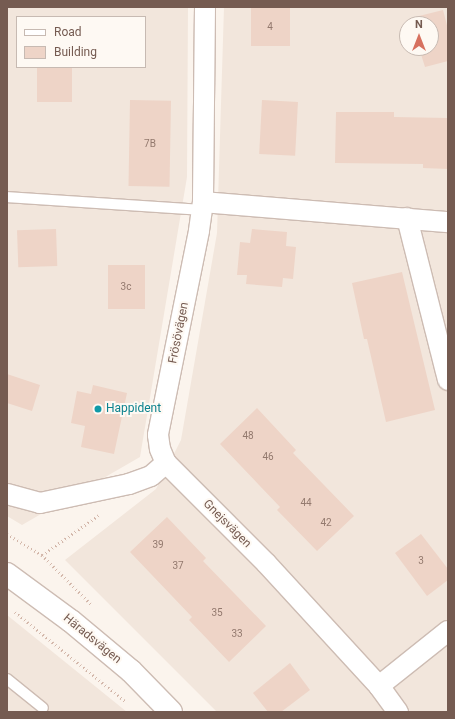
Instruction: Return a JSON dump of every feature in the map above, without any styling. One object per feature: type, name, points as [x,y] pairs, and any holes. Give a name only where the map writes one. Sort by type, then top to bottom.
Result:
[{"type":"street","name":"Frösövägen","points":[[166,463],[160,449],[158,435],[203,206],[205,7]]},
{"type":"street","points":[[203,206],[407,218],[448,222]]},
{"type":"street","points":[[407,218],[448,380]]},
{"type":"street","points":[[7,494],[40,503],[129,484],[151,476],[166,463]]},
{"type":"street","name":"Gnejsvägen","points":[[166,463],[266,563],[379,686],[398,712]]},
{"type":"street","name":"Häradsvägen","points":[[7,574],[71,621],[131,671],[171,712]]},
{"type":"street","points":[[379,686],[448,631]]},
{"type":"lane","points":[[7,197],[203,206]]},
{"type":"lane","points":[[7,679],[43,708]]},
{"type":"path","points":[[13,610],[128,704]]},
{"type":"shaded area","points":[[7,7],[188,7],[187,177],[140,457],[22,525],[7,516]]},
{"type":"shaded area","points":[[224,7],[448,7],[448,712],[217,712],[65,560],[156,489],[181,440],[217,233]]},
{"type":"shaded area","points":[[7,615],[127,712],[7,712]]},
{"type":"building","points":[[251,7],[290,7],[290,46],[251,46]]},
{"type":"building","points":[[443,10],[448,29],[448,61],[425,67],[422,56],[439,56],[439,16],[419,16]]},
{"type":"building","points":[[37,68],[72,68],[72,102],[37,102]]},
{"type":"building","points":[[130,100],[171,101],[169,187],[128,186]]},
{"type":"building","points":[[262,100],[298,102],[295,156],[259,154]]},
{"type":"building","points":[[336,112],[394,112],[394,117],[448,118],[448,169],[423,168],[423,164],[335,163]]},
{"type":"building","points":[[56,229],[57,266],[18,267],[17,230]]},
{"type":"building","points":[[252,229],[287,232],[286,246],[296,247],[293,279],[283,278],[282,287],[246,284],[247,275],[237,275],[240,242],[250,243]]},
{"type":"building","points":[[108,265],[145,265],[145,309],[108,309]]},
{"type":"building","points":[[402,272],[435,410],[386,422],[367,339],[364,339],[352,283]]},
{"type":"building","points":[[7,374],[40,385],[32,411],[7,403]]},
{"type":"building","name":"Happident","points":[[93,385],[127,393],[114,454],[81,447],[85,426],[71,423],[77,391],[91,394]]},
{"type":"building","points":[[257,408],[296,450],[293,453],[354,516],[317,551],[277,510],[280,507],[220,444]]},
{"type":"building","points":[[167,517],[206,558],[203,561],[266,626],[229,662],[189,620],[192,617],[130,552]]},
{"type":"building","points":[[421,534],[448,569],[448,580],[427,596],[395,553]]},
{"type":"building","points":[[290,663],[310,690],[281,712],[268,712],[253,693]]},
{"type":"place","name":"Happident","points":[[98,409]]}]
